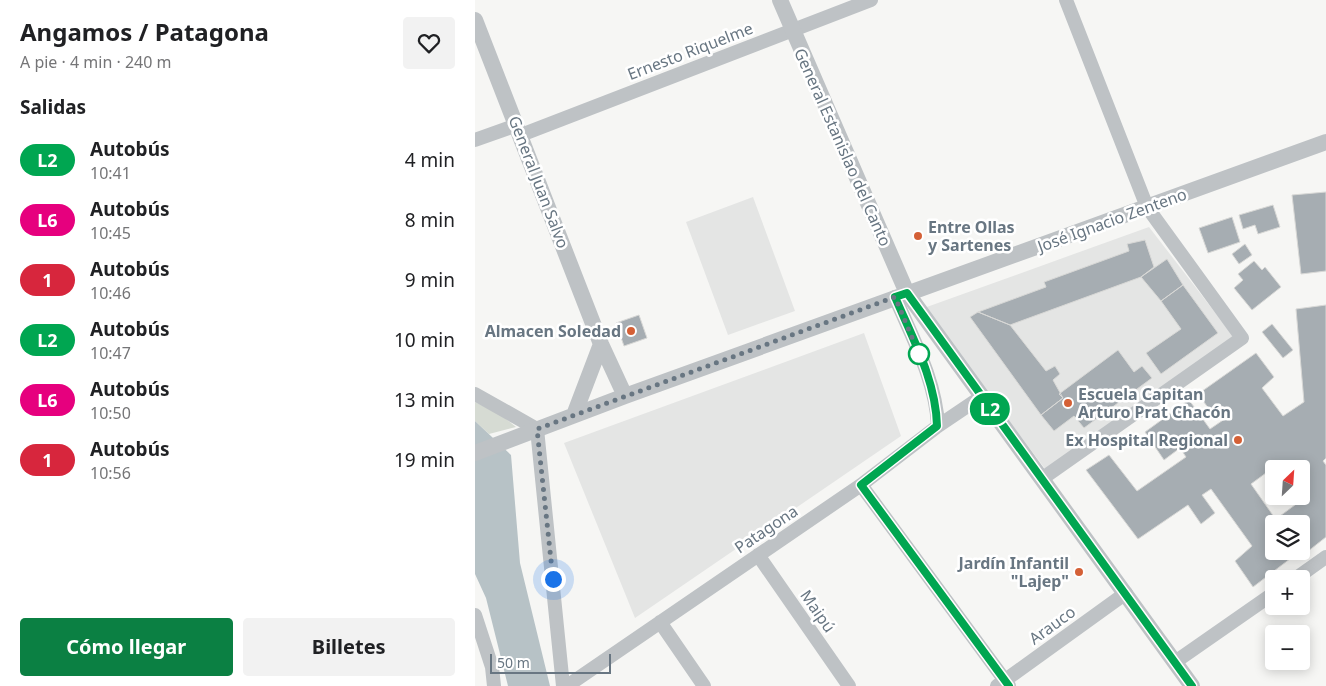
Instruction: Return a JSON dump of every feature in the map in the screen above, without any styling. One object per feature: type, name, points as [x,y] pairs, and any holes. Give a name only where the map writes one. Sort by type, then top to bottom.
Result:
[{"type":"street","name":"General Estanislao del Canto","points":[[780,0],[901,295],[1043,478],[1192,686]]},
{"type":"street","name":"Ernesto Riquelme","points":[[475,140],[519,130],[871,0]]},
{"type":"street","points":[[1043,478],[1242,338],[1147,207],[1066,0]]},
{"type":"street","name":"General Juan Salvo","points":[[475,20],[601,344],[625,396]]},
{"type":"street","name":"José Ignacio Zenteno","points":[[475,452],[901,295],[1326,142]]},
{"type":"street","points":[[901,295],[936,401],[937,426]]},
{"type":"street","points":[[574,415],[601,344]]},
{"type":"street","points":[[475,394],[537,429],[563,686]]},
{"type":"street","name":"Patagona","points":[[567,686],[861,485],[937,426],[981,397]]},
{"type":"street","points":[[861,485],[1004,684]]},
{"type":"street","name":"Maipú","points":[[758,556],[849,686]]},
{"type":"street","points":[[1308,570],[1326,557]]},
{"type":"street","name":"Arauco","points":[[1004,684],[1127,593]]},
{"type":"street","points":[[1175,662],[1265,599]]},
{"type":"street","points":[[475,615],[492,667],[494,686]]},
{"type":"street","points":[[661,622],[704,686]]},
{"type":"shaded area","points":[[753,197],[795,311],[728,335],[686,222]]},
{"type":"shaded area","name":"Escuela Capitan Arturo Prat Chacón","points":[[1149,227],[1234,337],[1046,470],[924,308]]},
{"type":"shaded area","points":[[864,333],[901,436],[635,618],[564,443]]},
{"type":"shaded area","points":[[475,402],[500,414],[516,427],[489,434],[475,421]]},
{"type":"shaded area","points":[[475,421],[511,455],[520,563],[550,686],[508,686],[486,598],[475,574]]},
{"type":"building","points":[[1326,192],[1326,271],[1301,274],[1292,195]]},
{"type":"building","points":[[1273,205],[1280,227],[1258,234],[1255,225],[1243,229],[1239,215]]},
{"type":"building","points":[[1232,217],[1240,242],[1208,253],[1199,228]]},
{"type":"building","points":[[1145,240],[1154,267],[1141,277],[1010,325],[978,312],[1046,287],[1044,282],[1129,251],[1127,244]]},
{"type":"building","points":[[1245,244],[1252,255],[1239,264],[1232,254]]},
{"type":"building","points":[[1167,259],[1183,285],[1161,301],[1141,277]]},
{"type":"building","points":[[1254,261],[1262,270],[1265,267],[1281,287],[1252,310],[1234,288],[1243,280],[1238,274]]},
{"type":"building","points":[[1183,285],[1218,333],[1161,374],[1146,353],[1181,329],[1161,301]]},
{"type":"building","name":"Ex Hospital Regional","points":[[1326,305],[1326,458],[1323,461],[1326,465],[1326,537],[1310,550],[1310,515],[1281,515],[1295,505],[1310,505],[1310,460],[1265,460],[1265,474],[1251,484],[1273,515],[1265,515],[1265,560],[1288,560],[1275,570],[1265,570],[1265,578],[1253,587],[1235,561],[1252,546],[1211,489],[1202,495],[1215,513],[1201,524],[1188,505],[1138,539],[1086,470],[1109,455],[1137,491],[1186,457],[1180,448],[1164,460],[1145,432],[1189,400],[1210,429],[1229,416],[1222,406],[1212,413],[1198,394],[1256,353],[1274,377],[1262,388],[1283,416],[1304,402],[1296,309]]},
{"type":"building","points":[[978,312],[1010,325],[1046,371],[1055,366],[1060,374],[1053,380],[1063,398],[1041,415],[970,317]]},
{"type":"building","name":"Almacen Soledad","points":[[639,315],[647,338],[624,346],[616,323]]},
{"type":"building","points":[[1272,324],[1293,350],[1283,358],[1262,332]]},
{"type":"building","points":[[1118,350],[1134,372],[1142,366],[1152,378],[1084,428],[1074,416],[1054,431],[1041,415],[1063,398],[1059,394]]},
{"type":"bus line","name":"L2","points":[[1009,686],[861,485],[937,426],[936,401],[919,352],[895,297],[907,293],[981,397],[1127,593],[1192,686]]},
{"type":"place","name":"Entre Ollas y Sartenes","points":[[918,236]]},
{"type":"place","name":"Almacen Soledad","points":[[631,331]]},
{"type":"place","name":"Escuela Capitan Arturo Prat Chacón","points":[[1068,403]]},
{"type":"place","name":"Ex Hospital Regional","points":[[1238,440]]},
{"type":"place","name":"Jardín Infantil \"Lajep\"","points":[[1079,572]]},
{"type":"route","points":[[553,579],[537,429],[895,297],[919,354]]}]
